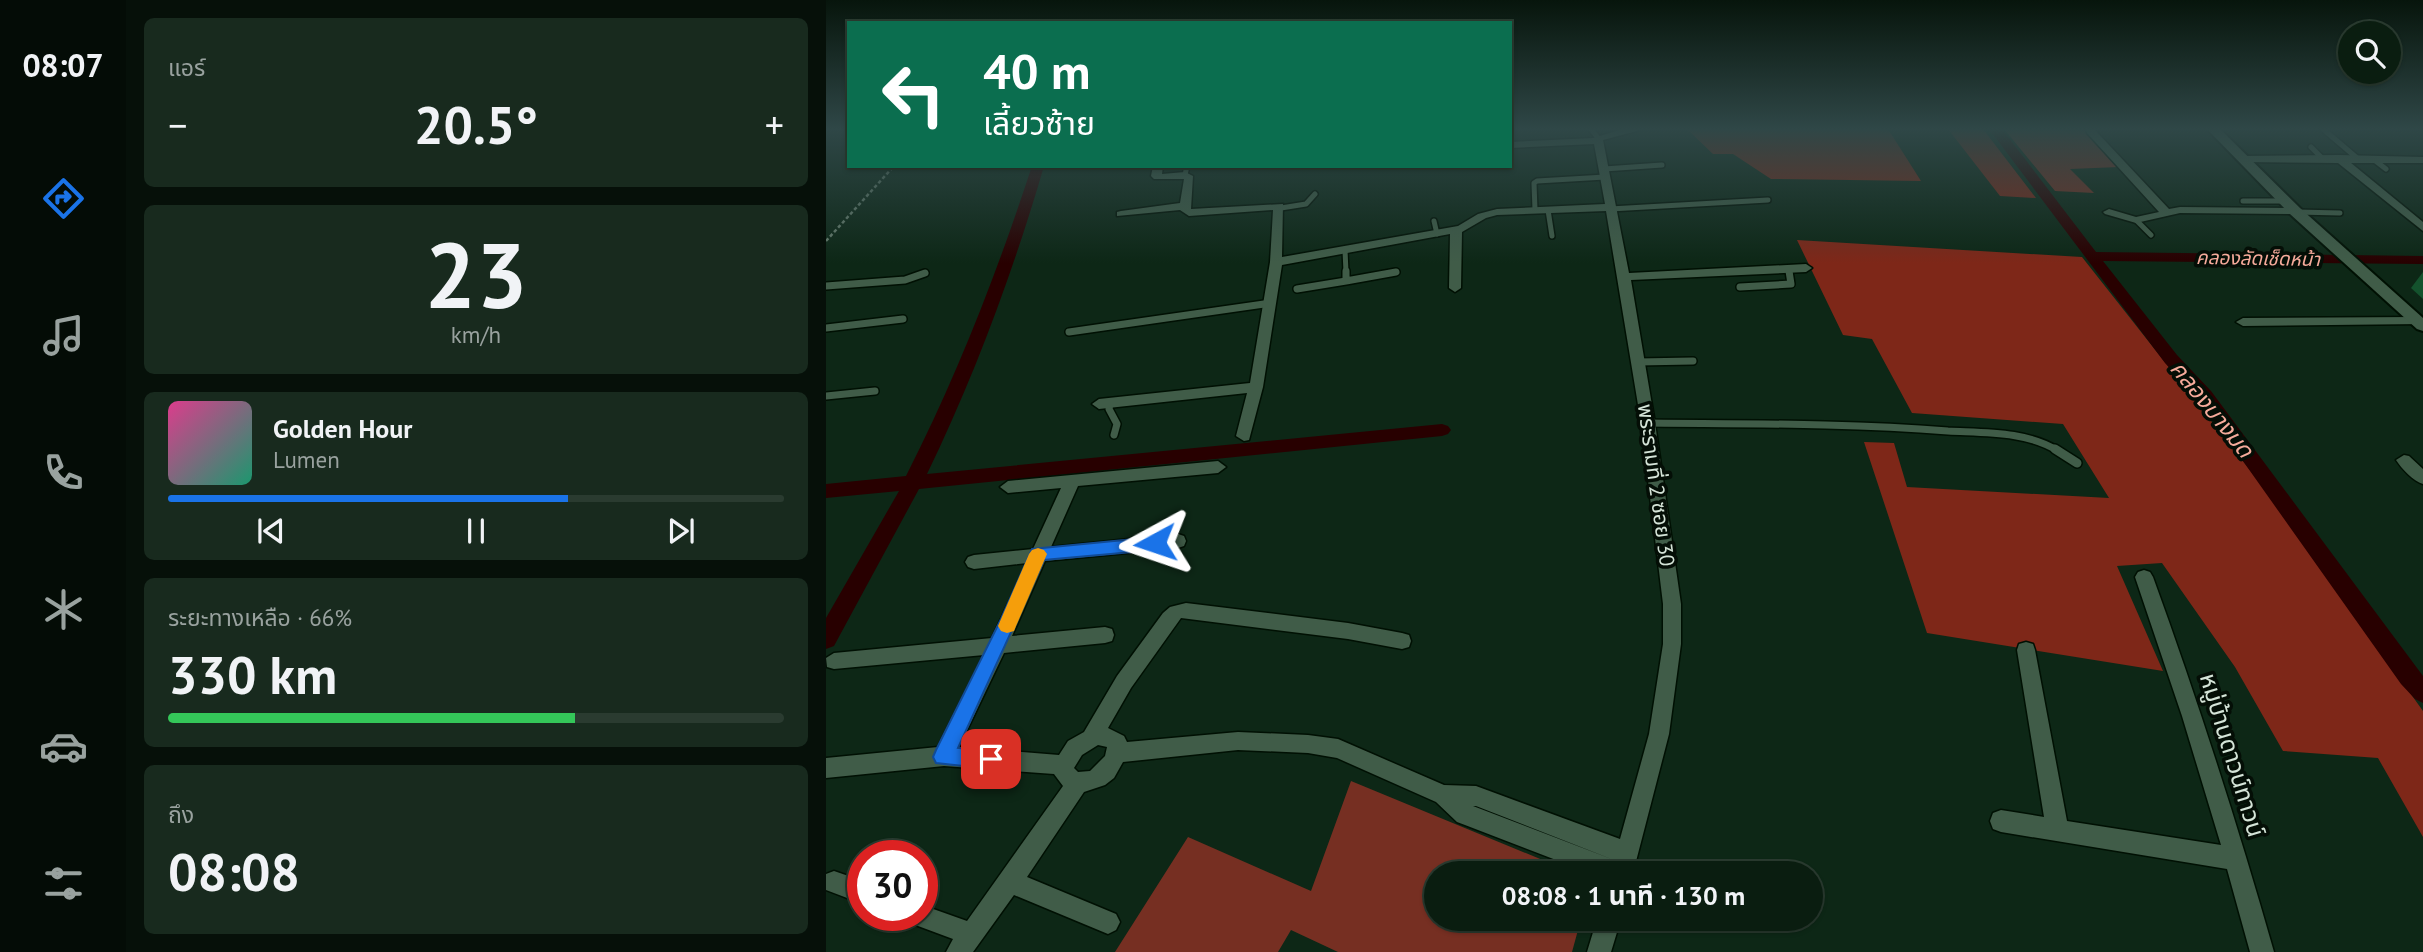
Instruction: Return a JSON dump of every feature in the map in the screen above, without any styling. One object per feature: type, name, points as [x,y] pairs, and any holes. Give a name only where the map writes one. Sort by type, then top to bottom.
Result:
[{"type":"street","points":[[1157,173],[1158,177],[1175,173]]},
{"type":"street","points":[[1187,173],[1189,178],[1185,210],[1189,213],[1270,205],[1281,208],[1271,303],[1244,436]]},
{"type":"street","name":"พระรามที่ 2 ซอย 30","points":[[1605,173],[1638,362],[1669,572],[1672,644],[1658,734],[1625,861]]},
{"type":"street","points":[[2129,173],[2167,214]]},
{"type":"street","points":[[2257,173],[2420,324]]},
{"type":"street","points":[[2357,173],[2423,229]]},
{"type":"street","points":[[1121,214],[1186,206]]},
{"type":"street","points":[[1276,262],[1345,250],[1435,227],[1456,230],[1488,214],[1610,208]]},
{"type":"street","points":[[2109,212],[2136,220],[2180,210],[2292,208]]},
{"type":"street","points":[[1455,288],[1456,230]]},
{"type":"street","points":[[1624,277],[1806,268]]},
{"type":"street","points":[[2243,322],[2420,324]]},
{"type":"street","points":[[1104,404],[1255,387]]},
{"type":"street","points":[[2404,460],[2423,478]]},
{"type":"street","points":[[1008,487],[1218,467]]},
{"type":"street","points":[[944,757],[1072,481]]},
{"type":"street","points":[[974,562],[1178,541]]},
{"type":"street","name":"หมู่บ้านดาวน์ทาวน์","points":[[2144,577],[2178,671],[2237,859],[2262,952]]},
{"type":"street","points":[[1091,738],[1124,682],[1176,612],[1186,610],[1348,631],[1402,641]]},
{"type":"street","points":[[834,661],[1105,635]]},
{"type":"street","points":[[2025,650],[2057,828]]},
{"type":"street","points":[[826,768],[944,757],[1071,774],[1091,781],[1114,764],[1118,752],[1117,743],[1109,737],[1091,738],[1073,748],[1071,774],[1010,882],[965,943],[938,927]]},
{"type":"street","points":[[1118,752],[1238,741],[1308,744],[1338,749],[1444,795],[1465,814],[1605,861]]},
{"type":"street","points":[[2001,821],[2237,859]]},
{"type":"street","points":[[834,882],[847,887]]},
{"type":"street","points":[[1010,882],[1108,922]]},
{"type":"street","points":[[1599,952],[1605,931]]},
{"type":"lane","points":[[1552,236],[1534,183],[1601,173]]},
{"type":"lane","points":[[1281,208],[1306,204],[1315,194]]},
{"type":"lane","points":[[1610,208],[1768,200]]},
{"type":"lane","points":[[2243,201],[2340,214]]},
{"type":"lane","points":[[2136,220],[2151,235]]},
{"type":"lane","points":[[1345,250],[1346,281]]},
{"type":"lane","points":[[1740,287],[1791,284],[1788,269]]},
{"type":"lane","points":[[1297,289],[1396,272]]},
{"type":"lane","points":[[826,286],[905,280],[925,273]]},
{"type":"lane","points":[[1069,332],[1271,303]]},
{"type":"lane","points":[[826,328],[903,319]]},
{"type":"lane","points":[[1638,362],[1693,361]]},
{"type":"lane","points":[[826,396],[875,391]]},
{"type":"lane","points":[[1104,404],[1116,424],[1114,435]]},
{"type":"lane","points":[[1647,423],[1871,425],[2007,435],[2046,443],[2077,463]]},
{"type":"path","points":[[826,241],[887,173]]},
{"type":"shaded area","points":[[1763,173],[1916,173],[1921,181],[1771,179]]},
{"type":"shaded area","points":[[1982,173],[2017,173],[2036,198],[2000,196]]},
{"type":"shaded area","points":[[2041,173],[2074,173],[2094,193],[2055,191]]},
{"type":"shaded area","points":[[1797,240],[2082,257],[2257,479],[2423,711],[2423,837],[2378,758],[2283,751],[2235,667],[2162,563],[2117,566],[2163,671],[1927,633],[1864,442],[1894,443],[1907,487],[2109,498],[2063,424],[1912,413],[1872,339],[1843,335]]},
{"type":"shaded area","points":[[1351,781],[1545,861],[1424,861],[1424,931],[1578,931],[1572,952],[1338,952],[1291,930],[1278,952],[1115,952],[1188,837],[1311,891]]},
{"type":"waterway","points":[[912,482],[943,421],[988,313],[1036,173]]},
{"type":"waterway","name":"คลองบางมด","points":[[2029,173],[2171,359],[2205,395],[2409,677],[2423,692]]},
{"type":"waterway","name":"คลองลัดเช็ดหน้า","points":[[2093,256],[2423,260]]},
{"type":"waterway","points":[[912,482],[1442,430]]},
{"type":"waterway","points":[[826,491],[912,482]]},
{"type":"waterway","points":[[826,639],[912,482]]},
{"type":"slow traffic","points":[[1007,626],[1038,554]]},
{"type":"route","points":[[991,759],[944,757],[1038,554],[1155,543]]}]
